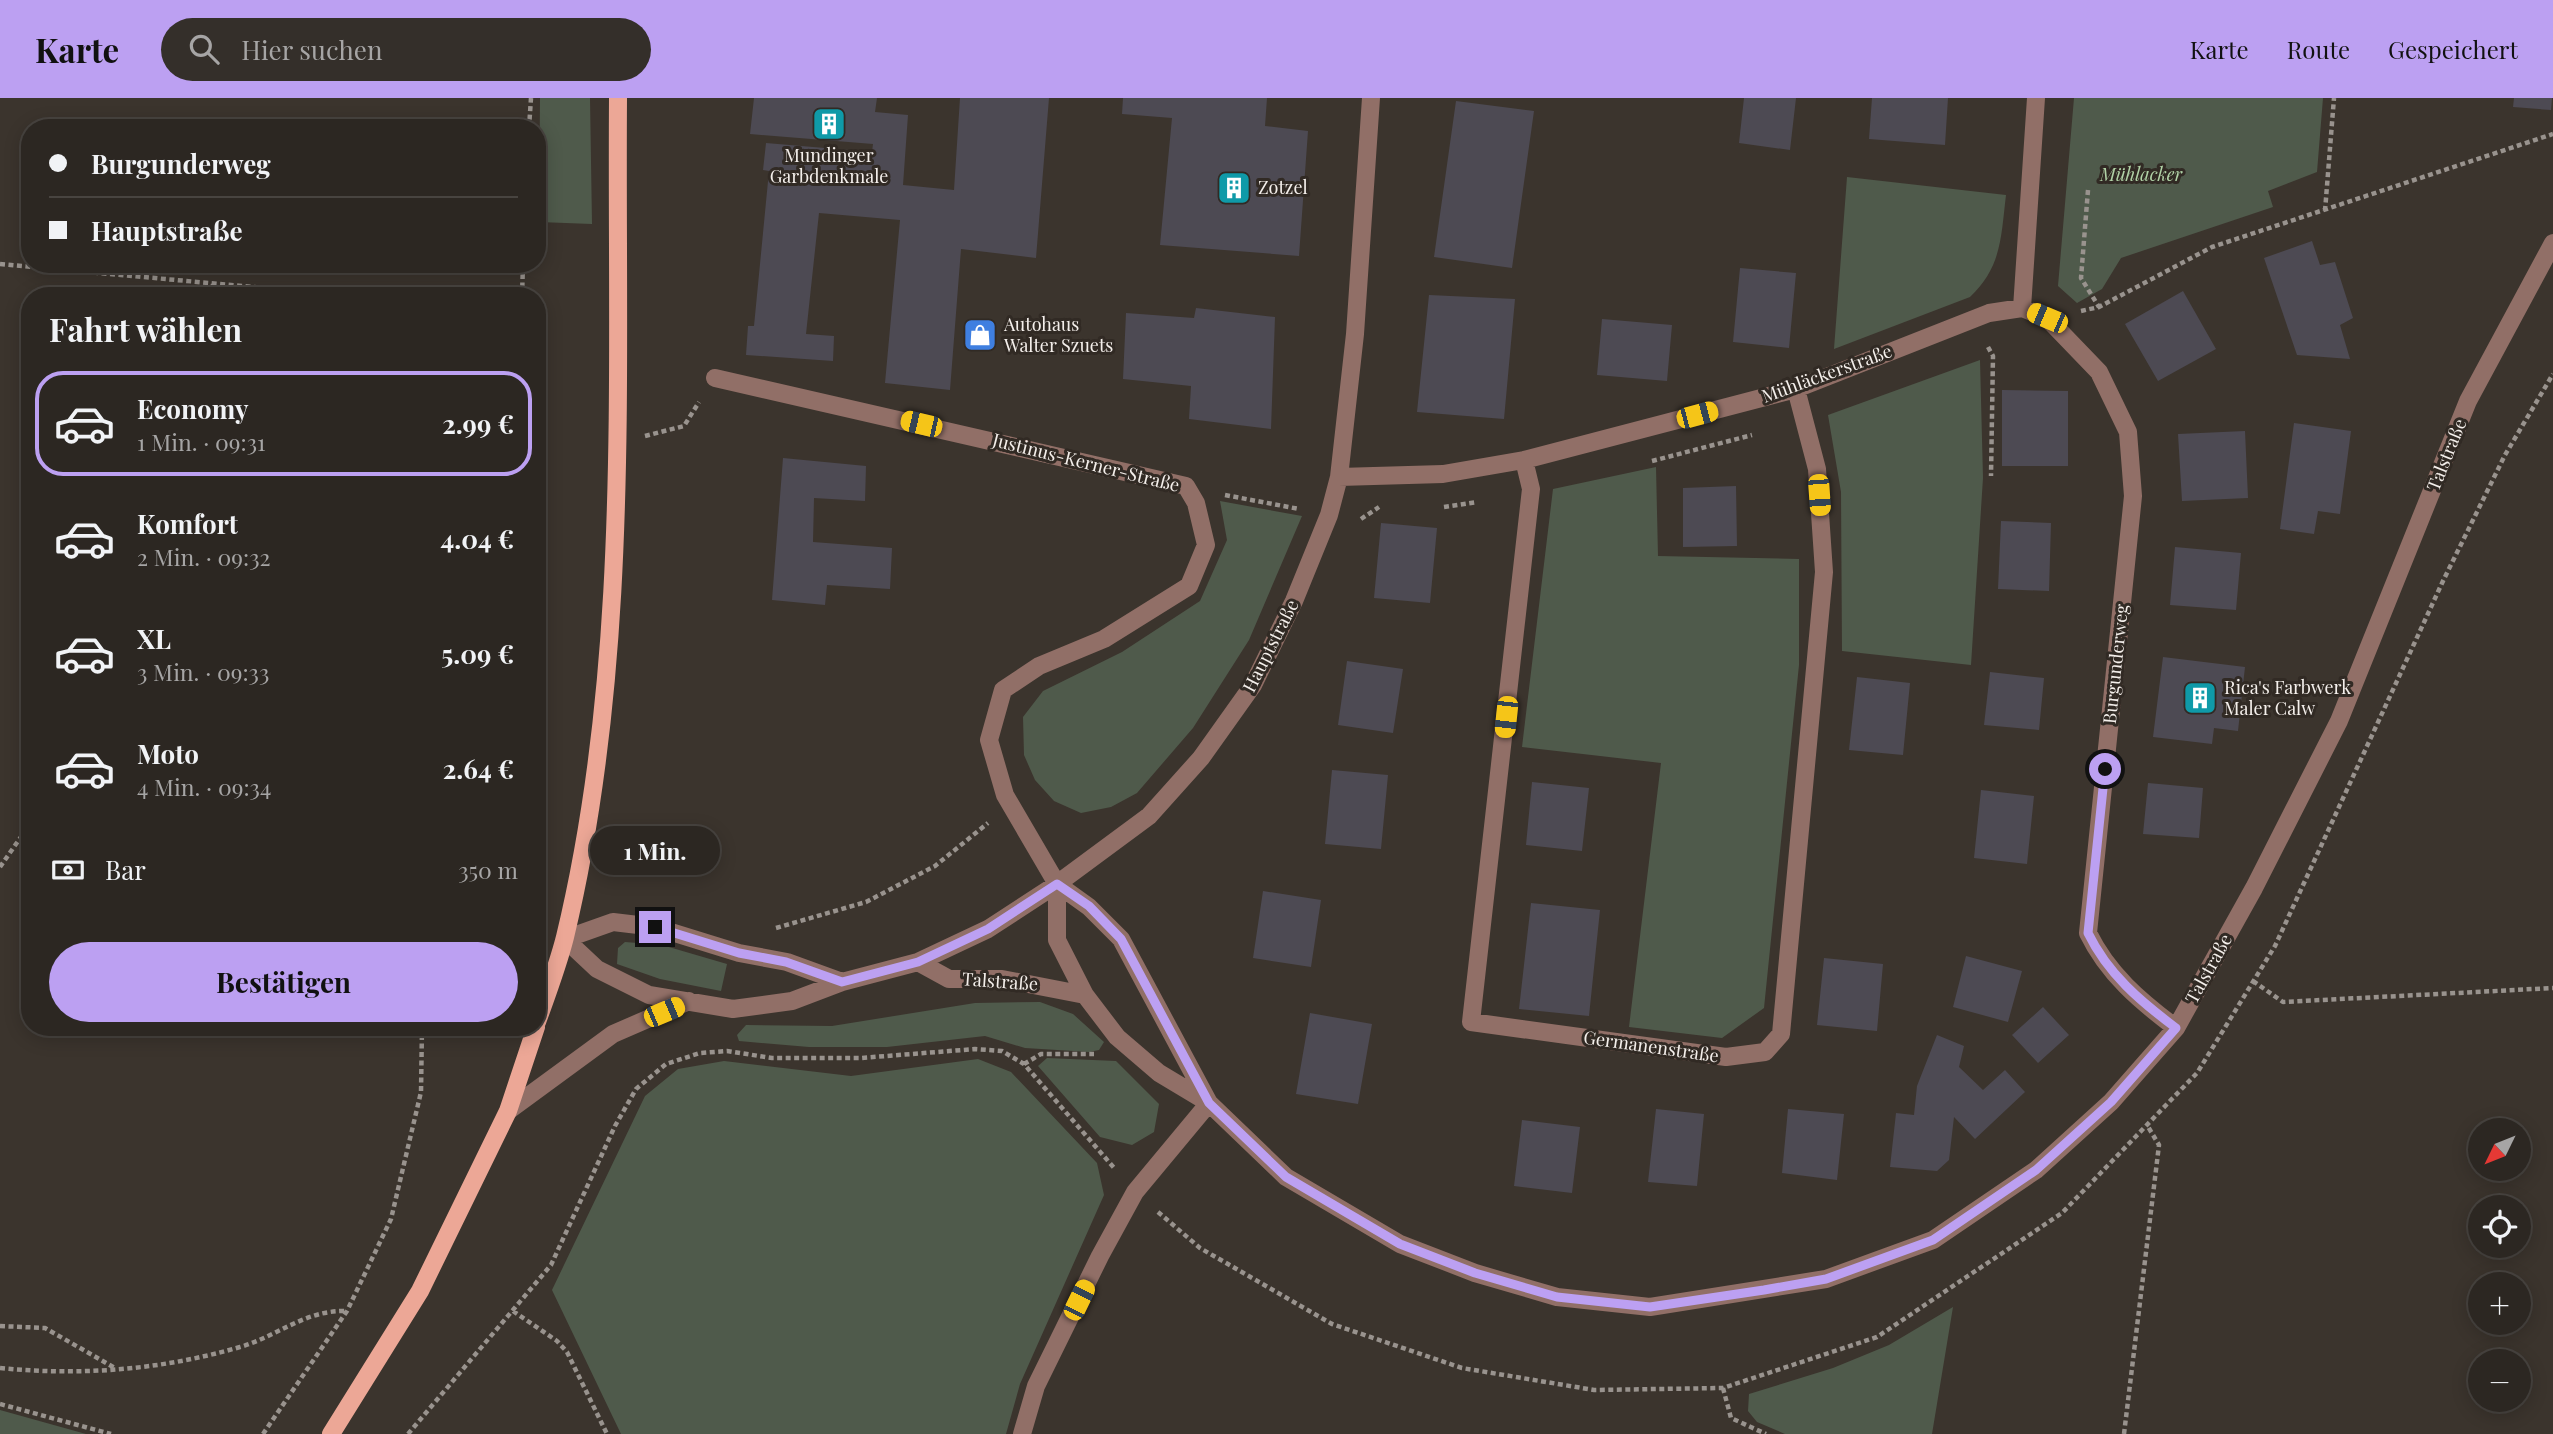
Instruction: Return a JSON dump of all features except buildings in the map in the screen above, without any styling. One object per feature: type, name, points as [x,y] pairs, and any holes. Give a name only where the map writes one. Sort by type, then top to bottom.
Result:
[{"type":"main road","points":[[546,995],[565,939],[593,801],[611,629],[616,443],[618,98]]},
{"type":"main road","points":[[331,1434],[420,1291],[508,1111],[533,1036]]},
{"type":"street","name":"Hauptstraße","points":[[565,939],[597,969],[649,995],[733,1009],[792,1001],[842,982],[918,962],[988,929],[1057,884],[1149,816],[1201,758],[1253,685],[1294,601],[1329,514],[1339,477],[1355,334],[1371,98]]},
{"type":"street","points":[[2022,308],[2036,98]]},
{"type":"street","name":"Talstraße","points":[[1057,884],[1057,940],[1085,995],[1117,1037],[1160,1073],[1209,1103],[1286,1177],[1400,1244],[1475,1273],[1557,1297],[1650,1307],[1826,1279],[1933,1240],[2036,1170],[2111,1102],[2176,1028],[2254,888],[2339,721],[2468,401],[2553,243]]},
{"type":"street","name":"Mühläckerstraße","points":[[1339,477],[1443,474],[1524,460],[1796,389],[1989,313],[2022,308]]},
{"type":"street","name":"Burgunderweg","points":[[2022,308],[2047,318],[2099,373],[2127,432],[2133,496],[2088,933],[2100,957],[2138,999],[2176,1028]]},
{"type":"street","name":"Justinus-Kerner-Straße","points":[[715,378],[1186,486],[1196,503],[1206,545],[1189,586],[1104,639],[1039,666],[1003,690],[989,740],[1011,805],[1057,884]]},
{"type":"street","name":"Germanenstraße","points":[[1524,460],[1531,489],[1471,1022],[1726,1057],[1765,1052],[1781,1034],[1824,572],[1817,469],[1796,389]]},
{"type":"street","name":"Talstraße","points":[[1057,884],[1089,906],[1121,939],[1209,1103]]},
{"type":"street","points":[[565,939],[613,922],[655,927],[739,953],[786,962],[842,982]]},
{"type":"street","name":"Talstraße","points":[[918,962],[949,979],[1002,979],[1085,995]]},
{"type":"street","points":[[508,1111],[612,1034],[689,1001]]},
{"type":"street","points":[[1022,1434],[1036,1386],[1135,1192],[1209,1103]]},
{"type":"path","points":[[530,119],[531,98]]},
{"type":"path","points":[[2325,211],[2334,98]]},
{"type":"path","points":[[2047,318],[2061,312],[2099,307],[2212,247],[2553,134]]},
{"type":"path","points":[[2088,190],[2081,278],[2099,307]]},
{"type":"path","points":[[0,264],[21,266]]},
{"type":"path","points":[[96,273],[248,287]]},
{"type":"path","points":[[1988,347],[1993,356],[1991,476]]},
{"type":"path","points":[[408,1434],[551,1265],[615,1126],[636,1089],[666,1064],[700,1053],[727,1051],[772,1058],[861,1058],[975,1049],[1002,1051],[1024,1064],[1135,1192],[1200,1248],[1332,1324],[1449,1364],[1594,1391],[1723,1388],[1877,1337],[2062,1213],[2197,1073],[2275,946],[2437,594],[2500,467],[2553,374]]},
{"type":"path","points":[[616,443],[684,426],[715,378]]},
{"type":"path","points":[[1196,503],[1213,493],[1329,514]]},
{"type":"path","points":[[739,953],[747,936],[866,902],[935,866],[1011,805]]},
{"type":"path","points":[[0,867],[21,837]]},
{"type":"path","points":[[2253,981],[2283,1002],[2553,988]]},
{"type":"path","points":[[263,1434],[347,1311],[391,1219],[421,1092],[422,1036]]},
{"type":"path","points":[[2124,1434],[2159,1145],[2147,1125]]},
{"type":"path","points":[[0,1368],[59,1374],[165,1365],[243,1346],[323,1310],[347,1311]]},
{"type":"path","points":[[513,1311],[557,1341],[567,1352],[607,1434]]},
{"type":"path","points":[[0,1325],[45,1328],[116,1369]]},
{"type":"path","points":[[1723,1388],[1731,1418],[1766,1434]]},
{"type":"path","points":[[0,1404],[111,1434]]},
{"type":"green space","points":[[540,98],[590,98],[592,224],[546,222],[546,119],[540,119]]},
{"type":"green space","name":"Mühlacker","points":[[2074,98],[2323,98],[2317,172],[2268,191],[2273,207],[2121,258],[2102,289],[2077,303],[2058,286]]},
{"type":"green space","points":[[1847,177],[2006,195],[1998,250],[1981,286],[1970,297],[1834,349]]},
{"type":"green space","points":[[1980,360],[1983,478],[1971,665],[1842,651],[1841,492],[1828,415]]},
{"type":"green space","points":[[1656,467],[1658,556],[1799,559],[1799,665],[1764,1008],[1722,1038],[1629,1027],[1661,763],[1522,747],[1553,489]]},
{"type":"green space","points":[[1220,501],[1302,516],[1249,640],[1193,728],[1137,793],[1111,807],[1081,813],[1054,801],[1035,780],[1024,755],[1023,717],[1043,691],[1122,652],[1200,601],[1227,540]]},
{"type":"green space","points":[[625,942],[662,945],[727,964],[721,991],[660,979],[617,964],[618,948]]},
{"type":"green space","points":[[1040,1002],[1073,1014],[1104,1042],[1099,1050],[1089,1052],[1025,1048],[985,1036],[887,1047],[809,1047],[739,1041],[737,1035],[746,1025],[832,1026],[975,1003]]},
{"type":"green space","points":[[1047,1058],[1116,1061],[1159,1104],[1154,1132],[1132,1145],[1100,1137],[1038,1066]]},
{"type":"green space","points":[[978,1059],[1011,1072],[1097,1163],[1104,1195],[1020,1384],[1006,1434],[621,1434],[552,1290],[645,1096],[678,1069],[724,1061],[851,1076]]},
{"type":"green space","points":[[1953,1307],[1932,1434],[1785,1434],[1757,1422],[1748,1411],[1749,1394],[1833,1368],[1889,1345]]},
{"type":"green space","points":[[0,1410],[86,1434],[0,1434]]},
{"type":"place","name":"Mundinger Garbdenkmale","points":[[829,124]]},
{"type":"place","name":"Zotzel","points":[[1234,188]]},
{"type":"place","name":"Autohaus Walter Szuets","points":[[980,335]]},
{"type":"place","name":"Rica's Farbwerk Maler Calw","points":[[2200,698]]},
{"type":"route","points":[[655,927],[739,953],[786,962],[842,982],[918,962],[988,929],[1057,884],[1089,906],[1121,939],[1209,1103],[1286,1177],[1400,1244],[1475,1273],[1557,1297],[1650,1307],[1826,1279],[1933,1240],[2036,1170],[2111,1102],[2176,1028],[2138,999],[2100,957],[2088,933],[2105,769]]}]
